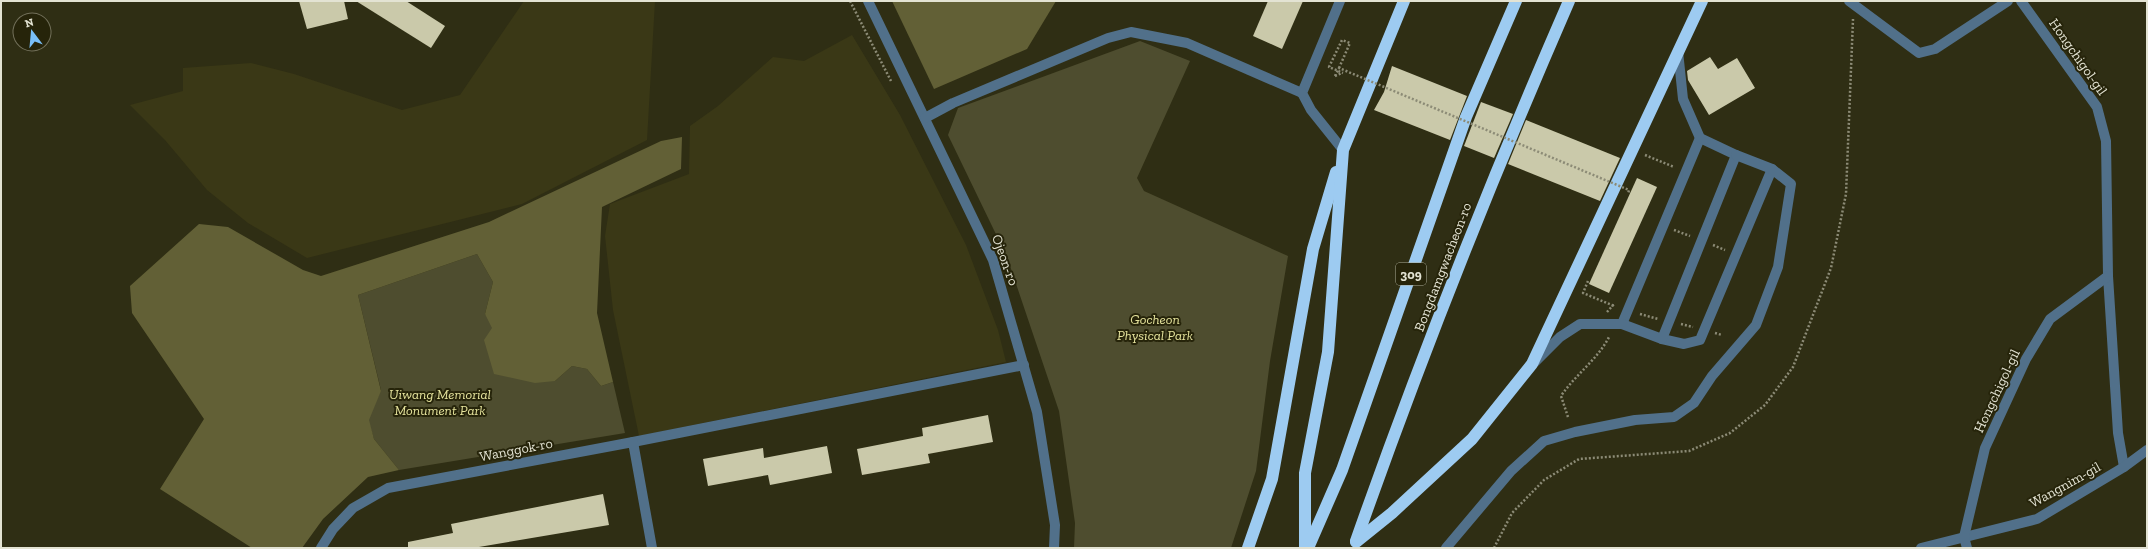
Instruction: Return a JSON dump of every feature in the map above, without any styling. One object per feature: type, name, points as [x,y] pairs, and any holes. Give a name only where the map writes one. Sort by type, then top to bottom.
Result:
[{"type":"highway","points":[[1248,548],[1272,479],[1313,249],[1343,150],[1404,1]]},
{"type":"highway","name":"Bongdamgwacheon-ro","points":[[1308,548],[1342,470],[1466,116],[1516,1]]},
{"type":"highway","name":"Bongdamgwacheon-ro","points":[[1355,545],[1385,459],[1512,131],[1569,1]]},
{"type":"highway","points":[[1355,545],[1392,514],[1472,439],[1532,364],[1702,1]]},
{"type":"highway","points":[[1305,548],[1305,473],[1328,352],[1343,150]]},
{"type":"street","name":"Ojeon-ro","points":[[868,1],[993,260],[1037,412],[1055,525],[1054,548]]},
{"type":"street","points":[[1302,93],[1340,1]]},
{"type":"street","points":[[1851,3],[1919,53],[1935,49],[2008,1]]},
{"type":"street","name":"Hongchigol-gil","points":[[2021,1],[2097,106],[2106,141],[2108,276],[2118,433],[2124,467]]},
{"type":"street","points":[[925,118],[953,103],[1086,47],[1108,38],[1132,32],[1187,43],[1302,93],[1311,110],[1343,150]]},
{"type":"street","points":[[1446,548],[1511,471],[1544,441],[1575,432],[1635,420],[1674,417],[1694,403],[1712,376],[1756,325],[1778,267],[1791,184],[1772,169],[1736,155],[1700,138],[1683,99],[1678,51]]},
{"type":"street","points":[[1622,324],[1700,138]]},
{"type":"street","points":[[1662,339],[1736,155]]},
{"type":"street","points":[[1532,364],[1560,337],[1580,324],[1622,324],[1662,339],[1684,344],[1700,340],[1772,169]]},
{"type":"street","name":"Hongchigol-gil","points":[[1964,537],[1985,448],[2026,358],[2050,319],[2108,276]]},
{"type":"street","name":"Wanggok-ro","points":[[321,548],[334,529],[353,508],[388,488],[633,442],[1024,365]]},
{"type":"street","points":[[633,442],[652,548]]},
{"type":"street","name":"Wangnim-gil","points":[[1920,548],[2037,519],[2124,467],[2147,450]]},
{"type":"street","points":[[1964,537],[1968,548]]},
{"type":"path","points":[[850,1],[894,87]]},
{"type":"path","points":[[1494,548],[1512,513],[1544,480],[1579,459],[1689,451],[1730,432],[1765,405],[1793,367],[1831,268],[1846,194],[1851,3]]},
{"type":"path","points":[[1338,68],[1335,76],[1343,73],[1329,67],[1342,40],[1350,43],[1338,68]]},
{"type":"path","points":[[1338,68],[1629,190],[1628,194]]},
{"type":"path","points":[[1640,158],[1642,154],[1674,167]]},
{"type":"path","points":[[1671,174],[1677,161]]},
{"type":"path","points":[[1623,198],[1629,185]]},
{"type":"path","points":[[1589,278],[1583,293],[1614,306]]},
{"type":"path","points":[[1568,417],[1561,396],[1570,381],[1601,350],[1609,337],[1607,310],[1614,306],[1617,299]]},
{"type":"shaded area","points":[[524,1],[655,1],[647,140],[522,204],[307,258],[248,223],[207,190],[165,140],[130,105],[183,91],[183,68],[251,63],[294,74],[402,110],[460,95]]},
{"type":"shaded area","points":[[892,1],[1056,1],[1027,49],[934,89]]},
{"type":"shaded area","points":[[852,35],[900,115],[966,245],[998,330],[1006,362],[639,436],[613,310],[605,236],[610,204],[689,174],[690,126],[718,106],[773,57],[804,61]]},
{"type":"shaded area","points":[[682,137],[681,169],[602,207],[597,313],[613,382],[601,386],[587,369],[572,366],[555,381],[535,383],[494,374],[484,340],[492,328],[485,314],[493,282],[477,254],[358,295],[381,391],[369,420],[374,439],[399,470],[368,477],[323,519],[302,548],[252,548],[160,489],[204,419],[132,313],[130,286],[199,224],[228,227],[303,270],[321,276],[489,222],[661,141]]},
{"type":"green space","name":"Gocheon Physical Park","points":[[1140,41],[1190,61],[1137,178],[1144,191],[1288,256],[1270,361],[1256,471],[1231,548],[1074,548],[1075,523],[1059,411],[1007,257],[948,135],[958,108]]},
{"type":"green space","name":"Uiwang Memorial Monument Park","points":[[477,254],[493,282],[485,314],[555,381],[572,366],[587,369],[601,386],[613,382],[625,433],[399,470],[374,439],[368,420],[381,390],[358,295]]},
{"type":"building","points":[[299,1],[344,1],[348,19],[307,29]]},
{"type":"building","points":[[356,1],[406,1],[445,26],[431,48]]},
{"type":"building","points":[[1268,1],[1303,1],[1282,49],[1253,36]]},
{"type":"building","points":[[1710,57],[1718,69],[1737,58],[1755,88],[1709,115],[1688,80],[1687,71]]},
{"type":"building","points":[[1392,66],[1467,96],[1450,140],[1374,110],[1384,92]]},
{"type":"building","points":[[1481,102],[1513,114],[1494,158],[1464,146]]},
{"type":"building","points":[[1526,120],[1620,158],[1600,201],[1508,164]]},
{"type":"building","points":[[1637,178],[1657,187],[1609,293],[1589,284]]},
{"type":"building","points":[[988,415],[993,442],[928,454],[930,463],[862,475],[857,449],[923,436],[922,428]]},
{"type":"building","points":[[827,446],[832,473],[770,485],[768,475],[708,486],[703,459],[763,448],[764,458]]},
{"type":"building","points":[[603,494],[609,525],[473,548],[408,548],[408,542],[453,533],[451,524]]}]
